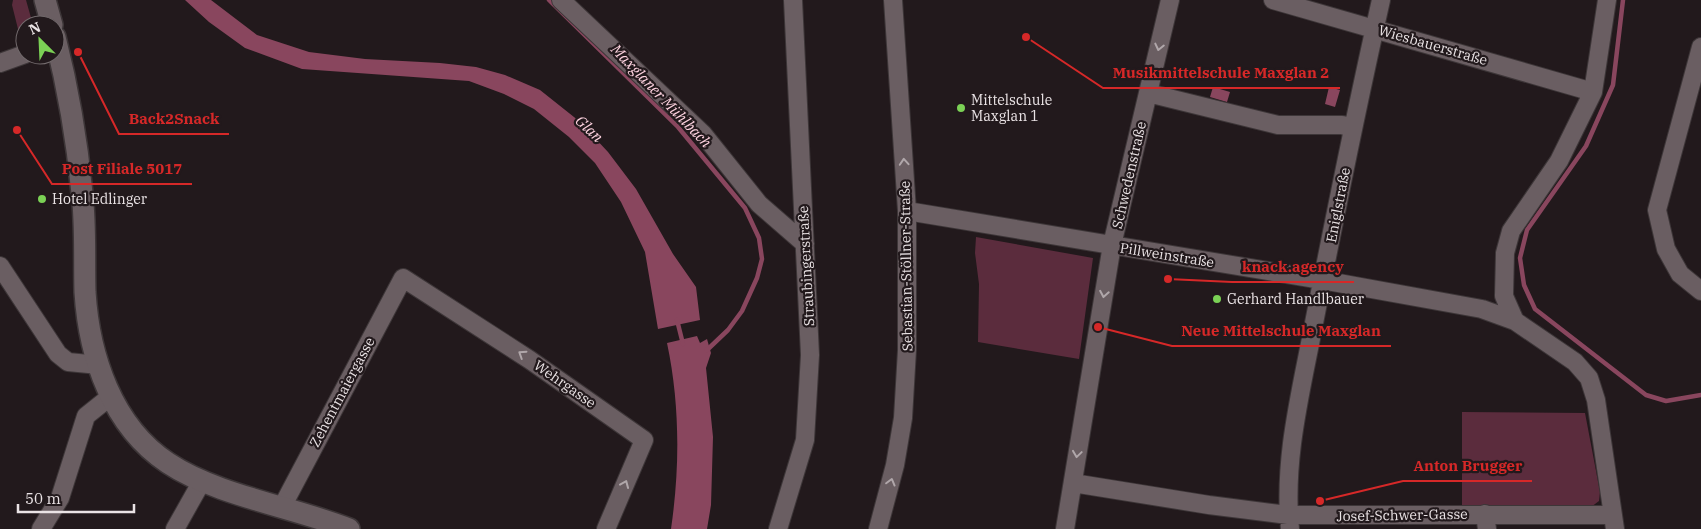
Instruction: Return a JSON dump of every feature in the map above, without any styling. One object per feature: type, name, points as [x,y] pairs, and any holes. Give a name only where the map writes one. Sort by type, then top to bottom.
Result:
[{"type":"street","points":[[45,0],[49,15]]},
{"type":"street","points":[[561,0],[703,134],[759,204],[804,244]]},
{"type":"street","name":"Straubingerstraße","points":[[778,529],[805,440],[810,355],[793,0]]},
{"type":"street","name":"Sebastian-Stöllner-Straße","points":[[878,529],[895,465],[903,418],[908,350],[907,211],[893,0]]},
{"type":"street","name":"Schwedenstraße","points":[[1065,529],[1112,246],[1170,0]]},
{"type":"street","name":"Wiesbauerstraße","points":[[1273,0],[1593,92]]},
{"type":"street","name":"Eniglstraße","points":[[1289,522],[1286,501],[1288,459],[1322,280],[1381,0]]},
{"type":"street","points":[[1515,321],[1504,296],[1505,253],[1511,231],[1559,161],[1593,92],[1607,0]]},
{"type":"street","points":[[1701,47],[1658,210],[1666,249],[1680,274],[1701,291]]},
{"type":"street","points":[[0,63],[15,58]]},
{"type":"street","points":[[61,65],[74,126],[83,195],[88,315],[99,365],[110,396],[132,432],[167,462],[202,481],[342,528]]},
{"type":"street","points":[[1148,93],[1278,125],[1342,125],[1353,128]]},
{"type":"street","name":"Pillweinstraße","points":[[907,211],[1322,280],[1482,309],[1515,321],[1575,362],[1589,378],[1596,400],[1614,522]]},
{"type":"street","points":[[0,266],[58,354],[68,362],[99,365]]},
{"type":"street","name":"Zehentmaiergasse","points":[[282,507],[403,278]]},
{"type":"street","name":"Wehrgasse","points":[[403,278],[530,360],[644,440],[606,529]]},
{"type":"street","points":[[41,529],[60,498],[86,416],[110,396]]},
{"type":"street","points":[[175,529],[202,481]]},
{"type":"street","name":"Josef-Schwer-Gasse","points":[[1073,483],[1209,506],[1289,522],[1614,522]]},
{"type":"shaded area","points":[[13,0],[26,0],[30,15],[15,15],[15,17],[12,5]]},
{"type":"shaded area","points":[[185,0],[211,0],[257,35],[309,52],[365,59],[476,67],[505,75],[540,90],[579,121],[608,152],[636,189],[673,254],[696,287],[700,320],[658,329],[645,252],[621,202],[595,163],[569,137],[534,109],[504,94],[469,81],[302,69],[245,48],[209,22]]},
{"type":"shaded area","points":[[1213,87],[1230,92],[1227,102],[1210,97]]},
{"type":"shaded area","points":[[1329,87],[1340,90],[1335,107],[1325,104]]},
{"type":"shaded area","points":[[976,237],[1093,258],[1079,359],[978,342],[979,284],[975,253]]},
{"type":"shaded area","points":[[697,336],[700,343],[707,339],[711,353],[706,368],[713,437],[711,505],[707,529],[671,529],[676,482],[677,436],[674,389],[667,343]]},
{"type":"shaded area","points":[[1462,412],[1585,413],[1600,492],[1599,501],[1591,507],[1462,505]]},
{"type":"waterway","name":"Maxglaner Mühlbach","points":[[549,0],[678,127],[745,208],[759,238],[762,259],[757,278],[742,311],[728,330],[707,350]]},
{"type":"waterway","points":[[1623,0],[1613,85],[1586,146],[1527,230],[1520,258],[1524,285],[1535,309],[1646,395],[1666,401],[1701,395]]},
{"type":"waterway","name":"Glan","points":[[677,320],[683,344]]},
{"type":"place","name":"Musikmittelschule Maxglan 2","points":[[1026,37]]},
{"type":"place","name":"Back2Snack","points":[[78,52]]},
{"type":"place","name":"Mittelschule Maxglan 1","points":[[961,108]]},
{"type":"place","name":"Post Filiale 5017","points":[[17,130]]},
{"type":"place","name":"Hotel Edlinger","points":[[42,199]]},
{"type":"place","name":"knack.agency","points":[[1168,279]]},
{"type":"place","name":"Gerhard Handlbauer","points":[[1217,299]]},
{"type":"place","name":"Neue Mittelschule Maxglan","points":[[1098,327]]},
{"type":"place","name":"Anton Brugger","points":[[1320,501]]}]
